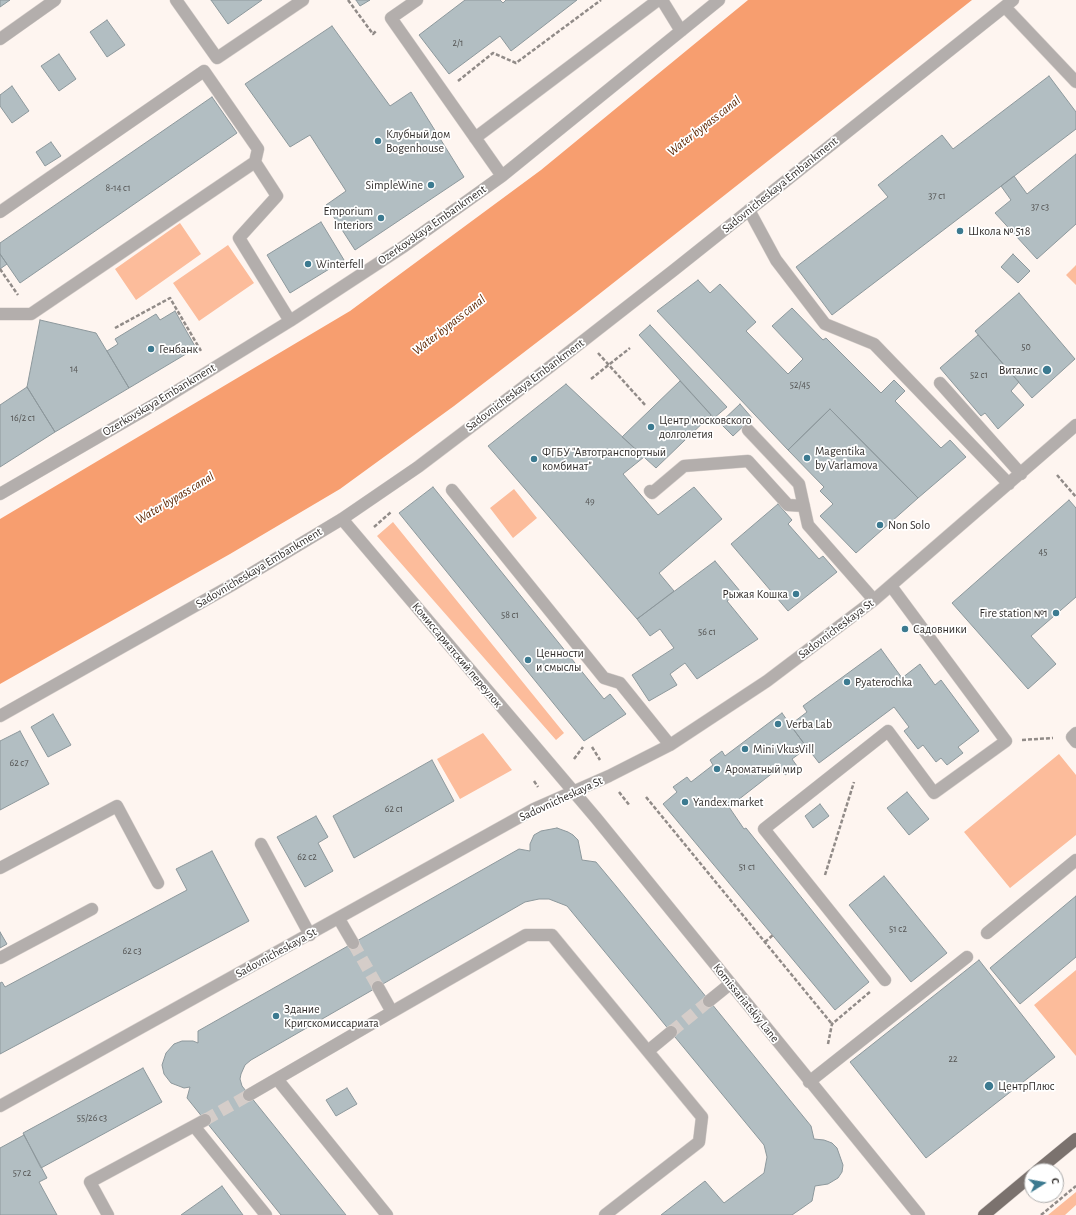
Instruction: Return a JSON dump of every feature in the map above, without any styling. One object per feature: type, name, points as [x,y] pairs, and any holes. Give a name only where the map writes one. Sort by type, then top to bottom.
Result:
[{"type":"main road","points":[[1047,1163],[1076,1139]]},
{"type":"main road","points":[[984,1215],[1024,1182]]},
{"type":"street","points":[[0,39],[55,0]]},
{"type":"street","points":[[176,0],[218,58],[303,0]]},
{"type":"street","points":[[417,0],[391,18],[502,176]]},
{"type":"street","points":[[475,138],[658,0]]},
{"type":"street","points":[[662,0],[681,31]]},
{"type":"street","name":"Ozerkovskaya Embankment","points":[[0,494],[162,400],[290,321],[403,247],[502,176],[719,0]]},
{"type":"street","points":[[1009,3],[1076,82]]},
{"type":"street","name":"Sadovnicheskaya Embankment","points":[[0,716],[225,589],[342,519],[418,467],[551,366],[1009,3]]},
{"type":"street","points":[[0,212],[204,71],[258,149],[255,162],[31,314],[0,314]]},
{"type":"street","points":[[255,162],[277,196],[239,238],[290,321]]},
{"type":"street","points":[[749,210],[776,260],[825,324],[874,344],[1009,484]]},
{"type":"street","points":[[940,383],[1021,474]]},
{"type":"street","name":"Sadovnicheskaya St","points":[[0,1106],[339,919],[534,809],[610,776],[670,745],[767,681],[874,600],[1076,425]]},
{"type":"street","points":[[748,430],[799,484],[808,525],[874,600]]},
{"type":"street","points":[[650,491],[652,493],[684,466],[748,461],[788,505],[804,506]]},
{"type":"street","points":[[452,490],[604,678],[620,683],[670,745]]},
{"type":"street","name":"Комиссариатский переулок","points":[[342,519],[573,791]]},
{"type":"street","points":[[885,980],[764,829],[888,731],[934,793],[1006,741],[891,586]]},
{"type":"street","name":"Komissariatskiy Lane","points":[[573,791],[919,1215]]},
{"type":"street","points":[[0,868],[117,806],[158,883]]},
{"type":"street","points":[[261,844],[310,935]]},
{"type":"street","points":[[987,933],[1076,860]]},
{"type":"street","points":[[0,958],[92,909]]},
{"type":"street","points":[[339,919],[353,943]]},
{"type":"street","points":[[249,1095],[526,935],[552,935],[702,1117],[700,1142],[605,1215]]},
{"type":"street","points":[[809,1082],[967,957]]},
{"type":"street","points":[[709,1001],[730,984]]},
{"type":"street","points":[[378,987],[392,1012]]},
{"type":"street","points":[[648,1051],[671,1032]]},
{"type":"street","points":[[277,1079],[386,1215]]},
{"type":"street","points":[[108,1215],[90,1182],[200,1123],[266,1215]]},
{"type":"path","points":[[348,0],[373,34],[391,18]]},
{"type":"path","points":[[443,92],[493,53],[516,64],[601,0]]},
{"type":"path","points":[[0,269],[31,314]]},
{"type":"path","points":[[115,328],[170,298],[201,351]]},
{"type":"path","points":[[591,379],[630,348]]},
{"type":"path","points":[[598,354],[646,406]]},
{"type":"path","points":[[1057,475],[1076,497]]},
{"type":"path","points":[[374,527],[391,512]]},
{"type":"path","points":[[1006,741],[1075,737]]},
{"type":"path","points":[[574,759],[583,747]]},
{"type":"path","points":[[592,747],[602,764]]},
{"type":"path","points":[[818,897],[856,779]]},
{"type":"path","points":[[619,791],[630,806]]},
{"type":"path","points":[[646,797],[832,1024],[885,980]]},
{"type":"path","points":[[765,942],[773,935]]},
{"type":"path","points":[[1040,1215],[1076,1186]]},
{"type":"shaded area","points":[[180,223],[201,254],[136,300],[115,269]]},
{"type":"shaded area","points":[[228,245],[254,283],[199,321],[173,283]]},
{"type":"shaded area","points":[[1076,265],[1076,285],[1066,275]]},
{"type":"shaded area","points":[[514,489],[537,518],[513,538],[490,508]]},
{"type":"shaded area","points":[[393,522],[564,733],[556,740],[377,536]]},
{"type":"shaded area","points":[[483,733],[512,770],[460,799],[437,759]]},
{"type":"shaded area","points":[[1059,754],[1076,775],[1076,835],[1010,888],[964,832]]},
{"type":"shaded area","points":[[1076,970],[1076,1056],[1034,1005]]},
{"type":"shaded area","points":[[1076,1192],[1076,1205],[1065,1215],[1048,1215],[1064,1203]]},
{"type":"water","name":"Water bypass canal","points":[[748,0],[972,0],[579,310],[454,406],[340,489],[230,554],[0,684],[0,519],[350,311],[541,170]]},
{"type":"building","points":[[0,0],[10,0],[0,7]]},
{"type":"building","points":[[211,0],[262,0],[228,24]]},
{"type":"building","points":[[356,0],[370,0],[360,6]]},
{"type":"building","points":[[465,0],[500,0],[503,3],[506,0],[577,0],[511,51],[500,36],[449,74],[419,35]]},
{"type":"building","points":[[107,20],[125,45],[107,57],[90,32]]},
{"type":"building","name":"Клубный дом Bogenhouse","points":[[332,26],[390,106],[411,92],[464,177],[355,250],[326,205],[346,191],[310,135],[290,147],[245,84]]},
{"type":"building","points":[[59,54],[76,79],[59,91],[41,66]]},
{"type":"building","points":[[1049,76],[1076,112],[1076,129],[832,315],[796,267],[888,197],[878,185],[942,135],[953,149]]},
{"type":"building","points":[[12,86],[29,111],[12,123],[0,106],[0,95]]},
{"type":"building","points":[[212,97],[237,133],[20,283],[0,254],[0,243]]},
{"type":"building","points":[[51,142],[61,156],[45,166],[36,152]]},
{"type":"building","points":[[1076,154],[1076,224],[1037,259],[995,213],[1011,200],[1001,186],[1014,176],[1027,194]]},
{"type":"building","points":[[321,222],[344,260],[290,293],[267,255]]},
{"type":"building","points":[[0,254],[7,264],[0,269]]},
{"type":"building","points":[[1013,254],[1030,271],[1018,283],[1001,267]]},
{"type":"building","points":[[698,280],[710,293],[720,284],[756,322],[746,331],[788,374],[803,359],[772,326],[792,308],[823,340],[826,338],[881,393],[894,380],[905,391],[895,401],[941,448],[950,440],[966,457],[918,498],[830,409],[788,450],[657,311]]},
{"type":"building","points":[[1019,293],[1075,359],[1032,398],[975,331]]},
{"type":"building","name":"Генбанк","points":[[175,311],[196,348],[129,388],[107,351],[118,344],[115,339],[156,314],[160,320]]},
{"type":"building","points":[[40,320],[96,333],[129,388],[55,432],[27,387]]},
{"type":"building","points":[[650,325],[727,407],[714,418],[639,335]]},
{"type":"building","points":[[978,335],[1019,382],[1011,391],[1024,405],[998,429],[985,413],[981,416],[940,368]]},
{"type":"building","points":[[680,381],[711,415],[656,468],[622,437]]},
{"type":"building","points":[[566,384],[644,457],[623,474],[658,515],[694,487],[722,519],[659,573],[674,591],[637,619],[488,446]]},
{"type":"building","points":[[27,387],[55,432],[0,467],[0,405]]},
{"type":"building","points":[[740,404],[752,418],[733,436],[720,423]]},
{"type":"building","points":[[830,409],[918,498],[856,553],[820,516],[833,504],[820,491],[824,487],[788,450]]},
{"type":"building","points":[[433,487],[604,699],[610,694],[626,714],[584,741],[399,513]]},
{"type":"building","points":[[1069,500],[1076,508],[1076,597],[1031,636],[1056,664],[1028,689],[952,603]]},
{"type":"building","points":[[778,504],[792,520],[788,524],[819,559],[823,556],[837,572],[788,611],[731,544]]},
{"type":"building","points":[[715,561],[740,591],[727,601],[758,639],[697,679],[685,663],[670,674],[677,685],[649,701],[632,675],[674,648],[660,629],[650,636],[637,619]]},
{"type":"building","points":[[881,649],[902,678],[920,664],[935,685],[941,680],[979,731],[958,747],[963,753],[947,765],[941,758],[936,762],[923,745],[918,749],[904,731],[909,727],[894,707],[819,763],[790,725],[807,712],[803,706]]},
{"type":"building","points":[[782,713],[807,748],[792,759],[797,766],[785,775],[779,768],[729,807],[744,829],[746,828],[869,982],[835,1010],[663,804],[677,792],[673,787],[687,777],[691,782],[713,765],[710,760],[722,751],[725,756]]},
{"type":"building","points":[[53,714],[71,745],[48,757],[31,727]]},
{"type":"building","points":[[20,731],[49,784],[0,810],[0,741]]},
{"type":"building","points":[[432,760],[454,801],[354,858],[333,816]]},
{"type":"building","points":[[907,792],[929,819],[909,835],[887,808]]},
{"type":"building","points":[[820,804],[829,816],[813,828],[805,816]]},
{"type":"building","points":[[316,816],[328,837],[318,843],[333,871],[305,887],[277,837]]},
{"type":"building","name":"Здание Кригскомиссариата","points":[[557,828],[568,832],[578,840],[582,860],[596,862],[616,886],[811,1126],[814,1139],[832,1143],[837,1148],[843,1165],[842,1172],[838,1178],[828,1184],[815,1186],[812,1201],[792,1215],[661,1215],[705,1181],[724,1203],[764,1173],[767,1157],[764,1145],[567,906],[549,899],[539,899],[525,902],[251,1060],[245,1065],[240,1079],[242,1086],[346,1215],[281,1215],[187,1098],[190,1087],[184,1088],[171,1083],[164,1074],[162,1065],[166,1053],[174,1044],[182,1041],[193,1041],[198,1043],[198,1031],[519,849],[530,851],[530,844],[534,835],[541,831]]},
{"type":"building","points":[[212,851],[249,921],[0,1054],[0,983],[2,982],[5,987],[187,890],[176,869]]},
{"type":"building","points":[[884,876],[947,953],[911,982],[849,905]]},
{"type":"building","points":[[1076,896],[1076,957],[1020,1004],[990,968]]},
{"type":"building","points":[[0,932],[7,944],[0,948]]},
{"type":"building","points":[[979,960],[1055,1057],[926,1158],[850,1062]]},
{"type":"building","points":[[143,1068],[162,1102],[41,1168],[23,1133]]},
{"type":"building","points":[[347,1088],[357,1104],[336,1116],[326,1100]]},
{"type":"building","points":[[24,1135],[47,1178],[39,1182],[57,1215],[0,1215],[0,1148]]},
{"type":"building","points":[[222,1186],[243,1215],[181,1215]]},
{"type":"tunnel","points":[[353,943],[378,987]]},
{"type":"tunnel","points":[[671,1032],[709,1001]]},
{"type":"tunnel","points":[[205,1120],[249,1095]]},
{"type":"place","name":"Клубный дом Bogenhouse","points":[[378,141]]},
{"type":"place","name":"SimpleWine","points":[[431,185]]},
{"type":"place","name":"Emporium Interiors","points":[[381,218]]},
{"type":"place","name":"Школа № 518","points":[[960,231]]},
{"type":"place","name":"Winterfell","points":[[308,264]]},
{"type":"place","name":"Генбанк","points":[[151,349]]},
{"type":"place","name":"Виталис","points":[[1047,370]]},
{"type":"place","name":"Центр московского долголетия","points":[[651,427]]},
{"type":"place","name":"Magentika by Varlamova","points":[[807,458]]},
{"type":"place","name":"ФГБУ \"Автотранспортный комбинат\"","points":[[534,459]]},
{"type":"place","name":"Non Solo","points":[[880,525]]},
{"type":"place","name":"Рыжая Кошка","points":[[796,594]]},
{"type":"place","name":"Fire station №1","points":[[1056,613]]},
{"type":"place","name":"Садовники","points":[[905,629]]},
{"type":"place","name":"Ценности и смыслы","points":[[528,660]]},
{"type":"place","name":"Pyaterochka","points":[[847,682]]},
{"type":"place","name":"Verba Lab","points":[[778,724]]},
{"type":"place","name":"Mini VkusVill","points":[[745,749]]},
{"type":"place","name":"Ароматный мир","points":[[717,769]]},
{"type":"place","name":"Yandex.market","points":[[685,802]]},
{"type":"place","name":"Здание Кригскомиссариата","points":[[276,1016]]},
{"type":"place","name":"ЦентрПлюс","points":[[989,1086]]}]
